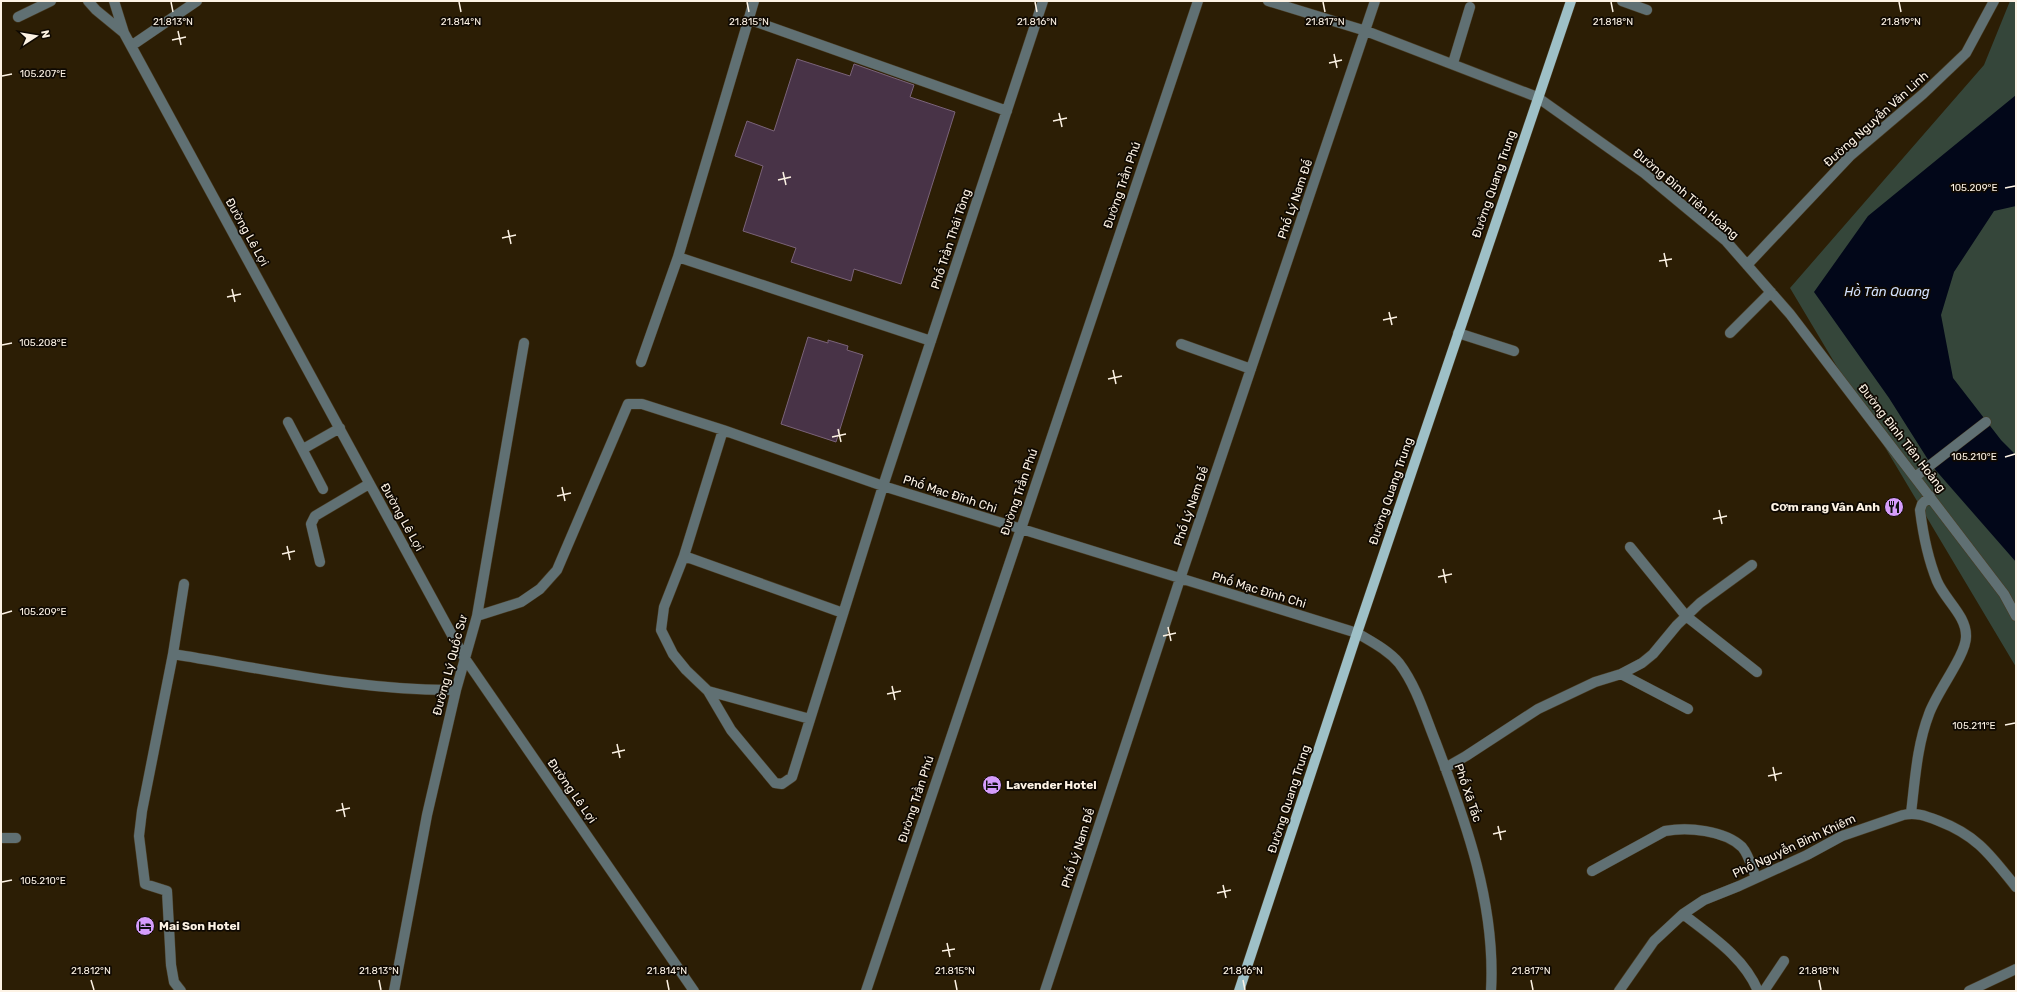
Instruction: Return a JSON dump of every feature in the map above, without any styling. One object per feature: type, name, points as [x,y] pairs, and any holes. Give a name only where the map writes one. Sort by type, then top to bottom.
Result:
[{"type":"main road","name":"Đường Quang Trung","points":[[1239,991],[1357,633],[1537,97],[1571,1]]},
{"type":"street","points":[[18,16],[51,1]]},
{"type":"street","name":"Đường Lê Lợi","points":[[88,1],[96,10],[124,32]]},
{"type":"street","name":"Đường Lê Lợi","points":[[114,1],[124,32],[131,46],[464,657],[694,991]]},
{"type":"street","points":[[131,46],[197,1]]},
{"type":"street","points":[[641,362],[678,257],[754,1]]},
{"type":"street","name":"Phố Trần Thái Tông","points":[[708,691],[730,730],[775,783],[782,784],[792,777],[882,486],[1043,1]]},
{"type":"street","name":"Đường Trần Phú","points":[[866,991],[1019,530],[1198,1]]},
{"type":"street","name":"Đường Đinh Tiên Hoàng","points":[[1268,1],[1366,31],[1453,63],[1537,97],[1644,173],[1726,241],[1790,314],[2004,594],[2016,616]]},
{"type":"street","name":"Phố Lý Nam Đế","points":[[1045,991],[1180,579],[1375,1]]},
{"type":"street","points":[[1622,1],[1647,10]]},
{"type":"street","name":"Đường Nguyễn Văn Linh","points":[[1747,265],[1850,156],[1923,94],[1966,53],[1994,1]]},
{"type":"street","points":[[1453,63],[1470,7]]},
{"type":"street","points":[[748,19],[1007,111]]},
{"type":"street","points":[[678,257],[931,341]]},
{"type":"street","points":[[1730,333],[1770,292]]},
{"type":"street","points":[[1458,332],[1514,351]]},
{"type":"street","name":"Đường Lý Quốc Sư","points":[[394,991],[427,815],[464,657],[477,616],[524,344]]},
{"type":"street","points":[[1182,344],[1251,369]]},
{"type":"street","name":"Phố Mạc Đĩnh Chi","points":[[477,616],[520,602],[540,589],[557,570],[628,404],[642,404],[723,430],[882,486],[1019,530],[1357,633]]},
{"type":"street","points":[[288,422],[323,489]]},
{"type":"street","points":[[1915,477],[1986,422]]},
{"type":"street","points":[[303,449],[340,428]]},
{"type":"street","points":[[723,430],[684,556],[664,607],[661,630],[673,654],[686,670],[708,691],[810,719]]},
{"type":"street","points":[[320,562],[311,524],[315,516],[369,484]]},
{"type":"street","points":[[1930,496],[1922,504],[1920,510],[1933,570],[1938,584],[1963,622],[1966,638],[1960,657],[1942,685],[1928,715],[1919,750],[1911,813],[1923,815],[1968,834],[1984,848],[2016,887]]},
{"type":"street","points":[[1630,547],[1686,616],[1757,672]]},
{"type":"street","points":[[684,556],[843,613]]},
{"type":"street","points":[[1445,768],[1538,709],[1594,682],[1621,674],[1653,654],[1686,616],[1712,592],[1752,565]]},
{"type":"street","points":[[180,991],[174,982],[171,966],[167,891],[145,884],[140,836],[145,795],[173,654],[184,584]]},
{"type":"street","name":"Phố Xã Tắc","points":[[1357,633],[1389,653],[1406,675],[1417,694],[1445,768],[1469,837],[1483,894],[1490,943],[1491,991]]},
{"type":"street","points":[[173,654],[378,687],[418,691],[456,690]]},
{"type":"street","points":[[1621,674],[1688,709]]},
{"type":"street","name":"Phố Nguyễn Bỉnh Khiêm","points":[[1619,991],[1654,941],[1683,914],[1704,900],[1756,878],[1842,836],[1911,813]]},
{"type":"street","points":[[1592,871],[1665,831],[1684,829],[1716,834],[1732,840],[1742,847],[1747,855],[1756,878]]},
{"type":"street","points":[[1,838],[16,838]]},
{"type":"street","points":[[1683,914],[1727,948],[1743,965],[1758,991]]},
{"type":"street","points":[[1764,991],[1784,961]]},
{"type":"street","points":[[1969,991],[2016,969]]},
{"type":"green space","points":[[2010,1],[2016,1],[2016,667],[1790,288],[1984,65]]},
{"type":"water","name":"Hồ Tân Quang","points":[[2016,95],[2016,206],[1994,211],[1954,272],[1941,315],[1953,378],[2001,440],[2016,455],[2016,562],[1932,466],[1889,398],[1814,292],[1868,216]]},
{"type":"building","points":[[797,59],[850,76],[854,64],[914,85],[910,97],[955,112],[901,284],[854,269],[851,281],[791,262],[796,248],[743,231],[763,166],[735,156],[747,121],[774,131]]},
{"type":"building","points":[[808,337],[828,343],[828,340],[848,346],[847,350],[863,355],[836,442],[781,424]]},
{"type":"place","name":"Cơm rang Vân Anh","points":[[1894,507]]},
{"type":"place","name":"Lavender Hotel","points":[[992,785]]},
{"type":"place","name":"Mai Son Hotel","points":[[145,926]]}]
